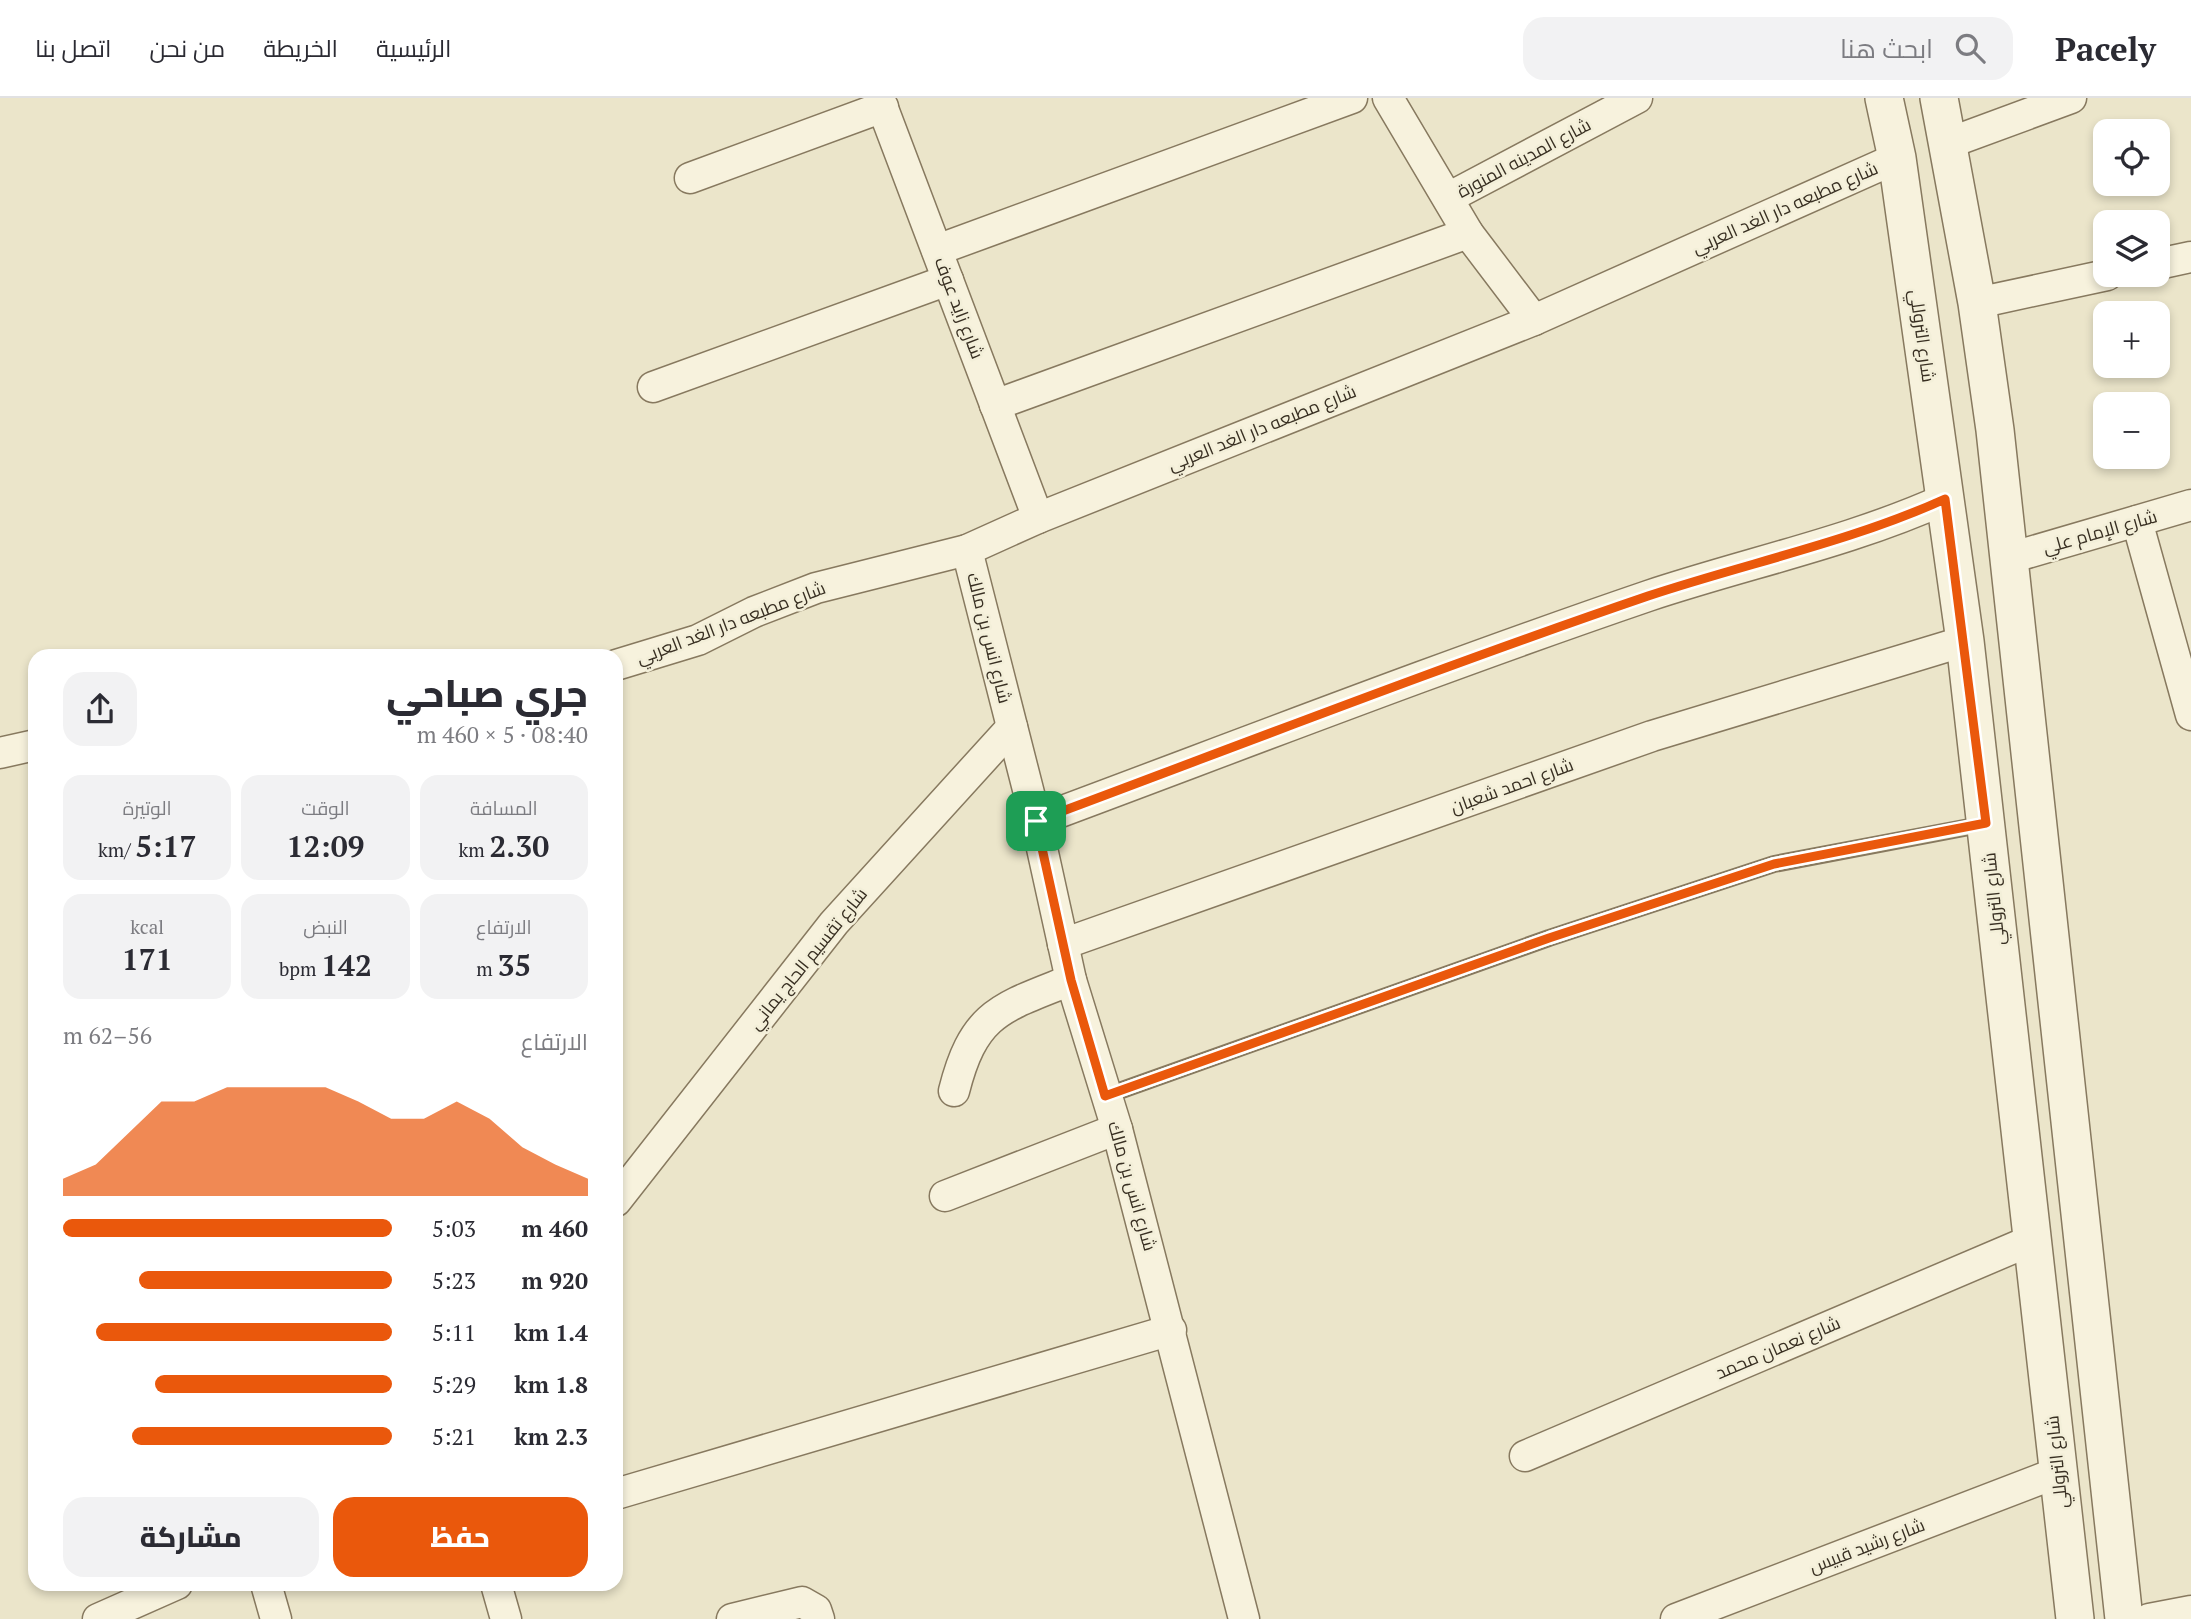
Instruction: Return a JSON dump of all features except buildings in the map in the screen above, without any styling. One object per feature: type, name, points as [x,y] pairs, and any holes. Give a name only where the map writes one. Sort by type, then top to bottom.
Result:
[{"type":"street","points":[[937,250],[1352,98]]},
{"type":"street","points":[[1388,98],[1468,233],[1534,320]]},
{"type":"street","name":"شارع المدينه المنورة","points":[[1448,198],[1637,98]]},
{"type":"street","name":"شارع التروللي","points":[[1884,98],[1897,158],[1965,641],[2075,1619]]},
{"type":"street","points":[[1939,98],[1976,303],[2010,558],[2124,1619]]},
{"type":"street","points":[[1949,143],[2070,98]]},
{"type":"street","points":[[690,178],[881,102]]},
{"type":"street","name":"شارع زايد عوف","points":[[881,102],[1038,518]]},
{"type":"street","name":"شارع مطبعه دار الغد العربي","points":[[623,663],[698,640],[754,612],[816,588],[967,550],[1038,518],[1534,320],[1897,158]]},
{"type":"street","points":[[995,405],[1468,233]]},
{"type":"street","points":[[2170,261],[2191,257]]},
{"type":"street","points":[[1976,303],[2093,278]]},
{"type":"street","points":[[653,387],[948,280]]},
{"type":"street","points":[[1036,821],[1649,596],[1857,534],[1945,499]]},
{"type":"street","name":"شارع الإمام علي","points":[[2010,558],[2191,505]]},
{"type":"street","points":[[2137,521],[2191,715]]},
{"type":"street","name":"شارع انس بن مالك","points":[[967,550],[1036,821],[1071,980],[1117,1129],[1244,1619]]},
{"type":"street","name":"شارع احمد شعبان","points":[[1063,944],[1652,736],[1965,641]]},
{"type":"street","name":"شارع تقسيم الحاج يماني","points":[[623,1193],[834,923],[1012,727]]},
{"type":"street","points":[[0,753],[28,747]]},
{"type":"street","points":[[954,1091],[970,1044],[985,1024],[1003,1007],[1071,980]]},
{"type":"street","points":[[946,1196],[1117,1129]]},
{"type":"street","name":"شارع نعمان محمد","points":[[1525,1456],[2032,1240]]},
{"type":"street","points":[[623,1492],[1171,1330]]},
{"type":"street","name":"شارع رشيد قبيس","points":[[1676,1619],[2059,1472]]},
{"type":"street","points":[[114,1615],[163,1591]]},
{"type":"street","points":[[268,1591],[275,1619]]},
{"type":"street","points":[[498,1591],[506,1619]]},
{"type":"street","points":[[732,1619],[802,1602],[816,1610],[819,1619]]},
{"type":"street","points":[[2149,1619],[2191,1611]]},
{"type":"lane","points":[[1105,1096],[1549,938],[1774,864],[1986,823]]},
{"type":"route","points":[[1945,499],[1986,823],[1774,864],[1549,938],[1105,1096],[1071,980],[1036,821],[1649,596],[1893,523],[1945,499]]}]
